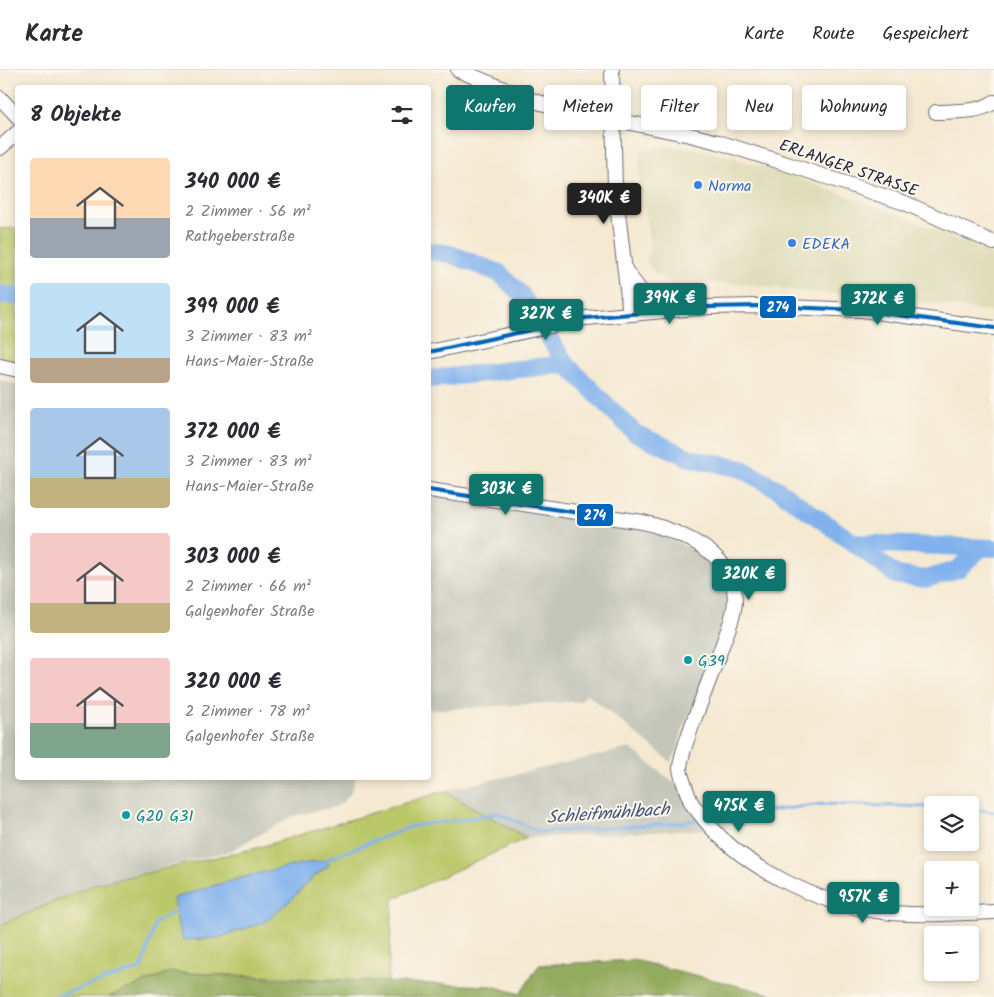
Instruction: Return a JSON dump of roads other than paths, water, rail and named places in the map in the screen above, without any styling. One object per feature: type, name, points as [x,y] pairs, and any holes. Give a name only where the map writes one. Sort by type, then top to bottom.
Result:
[{"type":"street","name":"ERLANGER STRASSE","points":[[458,70],[544,104]]},
{"type":"street","points":[[612,70],[612,85]]},
{"type":"street","points":[[0,98],[15,114]]},
{"type":"street","points":[[936,112],[974,109],[994,102]]},
{"type":"street","name":"ERLANGER STRASSE","points":[[631,124],[690,135],[742,150],[905,203],[994,243]]},
{"type":"street","points":[[613,130],[615,187],[630,314]]},
{"type":"street","points":[[0,148],[15,135]]},
{"type":"street","points":[[625,270],[643,294],[659,301],[708,307]]},
{"type":"street","points":[[431,352],[566,322],[708,307],[760,306],[861,310],[994,328]]},
{"type":"street","points":[[0,366],[15,369]]},
{"type":"street","points":[[431,490],[643,522],[667,529],[690,539],[712,553],[725,568],[733,585],[735,600],[732,618],[690,732],[680,770],[692,803],[714,832],[750,860],[789,884],[848,906],[877,912],[912,914],[994,912]]},
{"type":"water","points":[[325,860],[329,865],[312,878],[291,900],[265,922],[218,938],[183,940],[178,925],[174,898],[249,876]]},
{"type":"waterway","points":[[431,251],[450,254],[499,273],[521,294],[566,364],[635,433],[690,458],[742,469],[777,489],[854,543],[994,548]]},
{"type":"waterway","points":[[0,294],[15,296]]},
{"type":"waterway","points":[[431,379],[566,364]]},
{"type":"waterway","points":[[854,543],[896,575],[926,579],[958,569],[981,548]]},
{"type":"waterway","name":"Schleifmühlbach","points":[[708,819],[823,804],[924,807]]},
{"type":"waterway","name":"Schleifmühlbach","points":[[979,810],[994,812]]},
{"type":"waterway","name":"Schleifmühlbach","points":[[325,860],[412,826],[498,813],[539,832],[668,824],[700,820]]},
{"type":"waterway","name":"Schleifmühlbach","points":[[52,997],[142,968],[155,923],[176,911]]},
{"type":"place","name":"Norma","points":[[698,185]]},
{"type":"place","name":"EDEKA","points":[[792,243]]},
{"type":"place","name":"G39","points":[[688,660]]},
{"type":"place","name":"G20 G31","points":[[126,815]]}]
